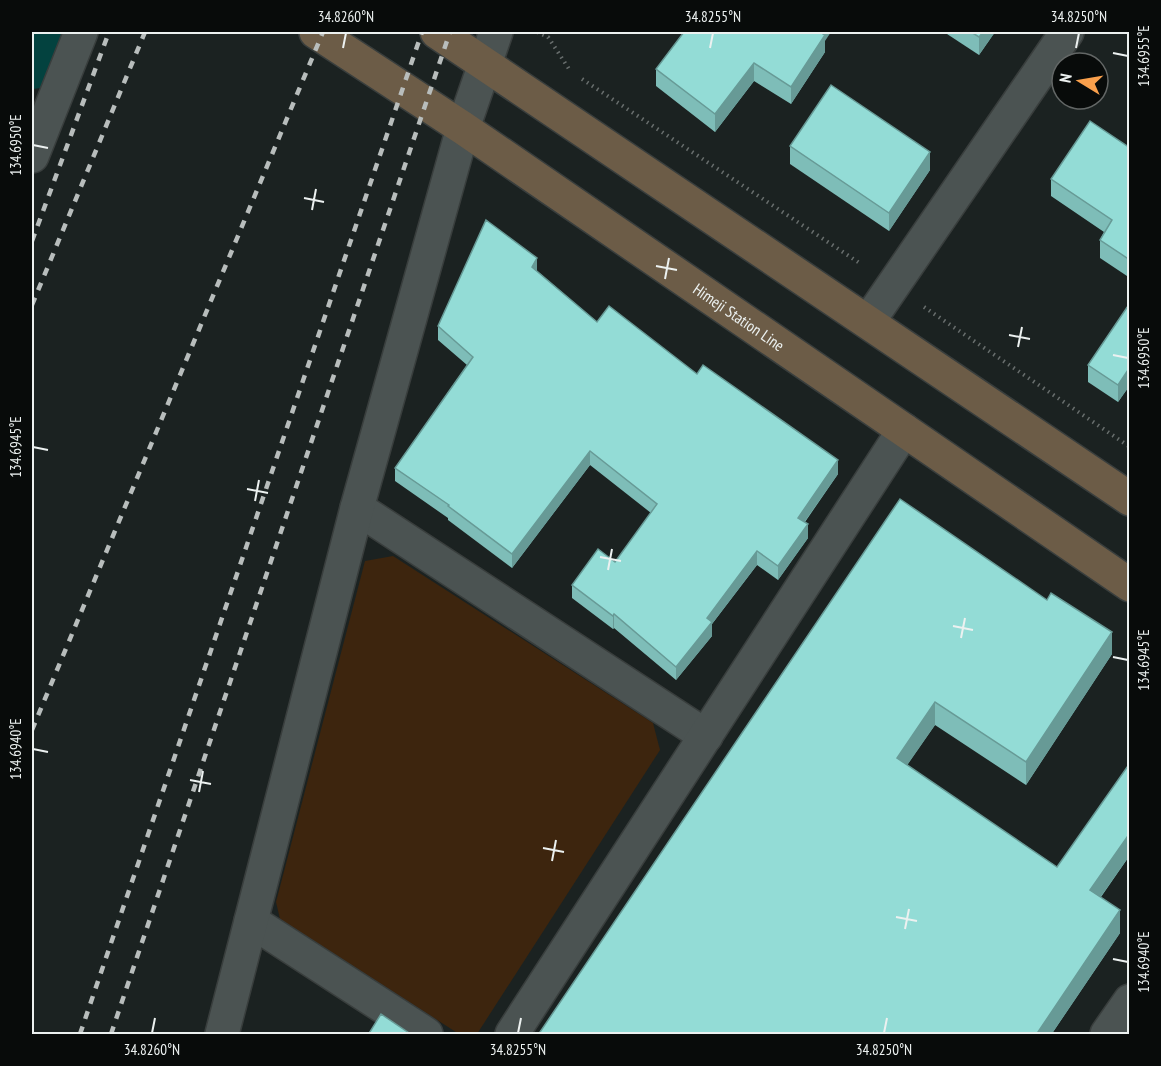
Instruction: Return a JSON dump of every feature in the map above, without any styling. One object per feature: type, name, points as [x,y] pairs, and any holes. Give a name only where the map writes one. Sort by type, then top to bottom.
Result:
[{"type":"main road","name":"Himeji Station Line","points":[[316,32],[463,128],[1130,585]]},
{"type":"main road","points":[[437,32],[1130,499]]},
{"type":"street","points":[[32,156],[81,32]]},
{"type":"street","points":[[222,1035],[357,508],[463,128],[496,32]]},
{"type":"street","points":[[868,322],[1067,32]]},
{"type":"street","points":[[512,1035],[904,430]]},
{"type":"street","points":[[357,508],[706,736]]},
{"type":"street","points":[[251,921],[426,1035]]},
{"type":"street","points":[[1107,1035],[1130,1001]]},
{"type":"path","points":[[537,32],[548,37],[569,70],[771,203],[1130,447]]},
{"type":"shaded area","points":[[393,556],[653,723],[660,750],[477,1034],[459,1034],[280,919],[276,902],[365,561]]},
{"type":"building","points":[[684,32],[820,32],[825,35],[791,87],[754,63],[715,114],[656,69]]},
{"type":"building","points":[[971,32],[983,32],[979,37]]},
{"type":"building","points":[[831,85],[930,152],[889,213],[790,146]]},
{"type":"building","points":[[1090,121],[1130,148],[1130,260],[1100,240],[1112,220],[1051,179]]},
{"type":"building","points":[[486,220],[537,258],[532,267],[597,322],[609,306],[697,374],[703,365],[838,460],[798,518],[808,524],[778,566],[757,551],[707,618],[712,622],[676,667],[614,614],[613,616],[572,585],[598,549],[615,562],[657,504],[590,451],[512,554],[449,505],[395,468],[473,357],[438,326]]},
{"type":"building","points":[[1130,303],[1130,367],[1118,385],[1088,365]]},
{"type":"building","points":[[900,499],[1047,600],[1051,593],[1112,632],[1026,762],[935,702],[897,758],[1057,867],[1130,763],[1130,833],[1090,890],[1120,910],[1036,1035],[538,1035]]},
{"type":"building","points":[[381,1014],[412,1035],[368,1035]]},
{"type":"waterway","points":[[32,50],[39,32]]},
{"type":"railway","points":[[32,241],[109,32]]},
{"type":"railway","points":[[32,305],[145,32]]},
{"type":"railway","points":[[32,730],[323,32]]},
{"type":"railway","points":[[80,1034],[422,32]]},
{"type":"railway","points":[[111,1034],[450,32]]}]
